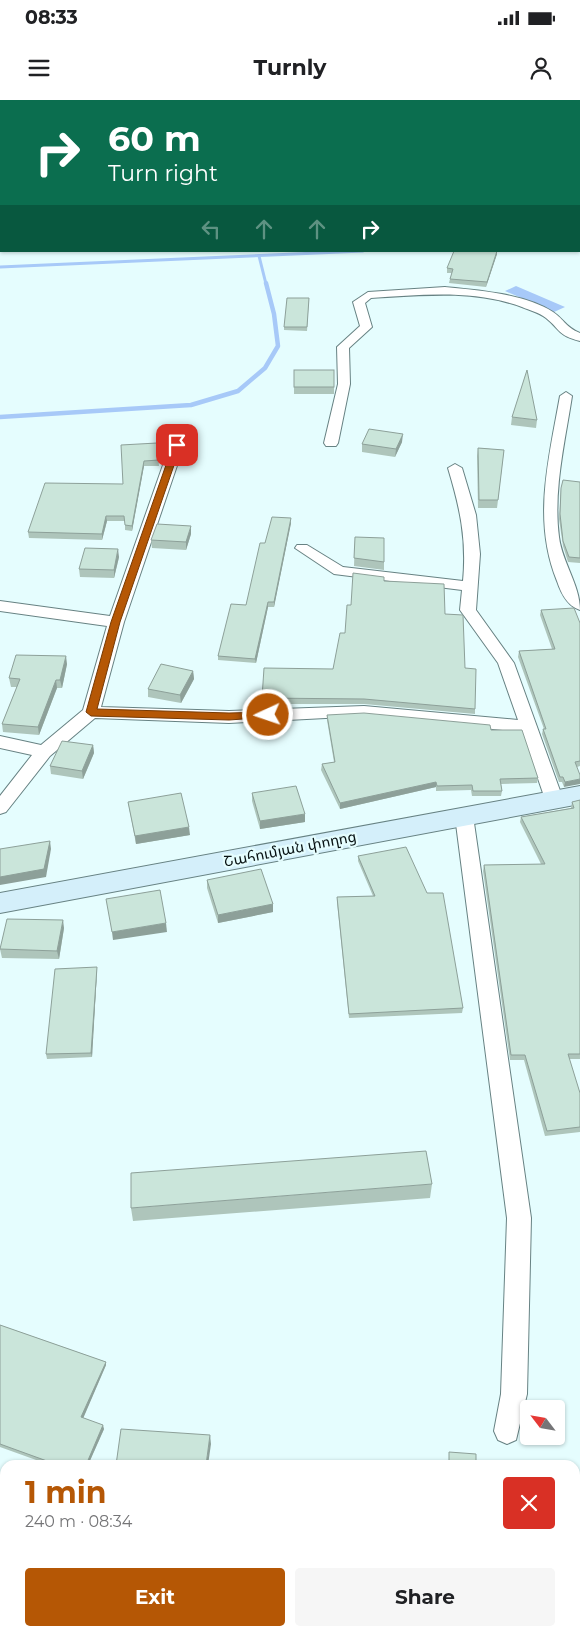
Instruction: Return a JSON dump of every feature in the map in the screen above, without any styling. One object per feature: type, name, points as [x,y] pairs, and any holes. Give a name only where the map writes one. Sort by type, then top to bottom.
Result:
[{"type":"main road","name":"Շահումյան փողոց","points":[[0,903],[580,795]]},
{"type":"street","points":[[331,443],[342,397],[344,347],[366,327],[359,302],[368,295],[445,290],[484,294],[525,304],[550,315],[564,331],[580,337]]},
{"type":"street","points":[[566,396],[551,491],[552,539],[559,571],[574,601],[580,604]]},
{"type":"street","points":[[0,808],[44,752],[91,712],[116,622],[177,445]]},
{"type":"street","points":[[455,468],[470,525],[473,554],[468,610],[506,662],[554,800]]},
{"type":"street","points":[[302,548],[340,571],[470,586]]},
{"type":"street","points":[[0,606],[116,622]]},
{"type":"street","points":[[91,712],[229,717],[364,711],[529,727]]},
{"type":"street","points":[[0,742],[44,752]]},
{"type":"street","points":[[464,816],[519,1218],[514,1394],[507,1430]]},
{"type":"water","points":[[516,286],[565,307],[554,312],[505,291]]},
{"type":"building","points":[[454,252],[497,252],[487,282],[450,279],[453,269],[447,268]]},
{"type":"building","points":[[287,298],[309,298],[307,327],[284,327]]},
{"type":"building","points":[[294,370],[334,370],[334,387],[294,387]]},
{"type":"building","points":[[527,370],[537,420],[512,417]]},
{"type":"building","points":[[369,429],[403,434],[396,449],[362,444]]},
{"type":"building","points":[[157,443],[159,460],[144,461],[132,526],[125,525],[124,516],[106,516],[102,534],[28,532],[45,483],[123,484],[121,445]]},
{"type":"building","points":[[478,448],[504,450],[498,500],[479,500]]},
{"type":"building","points":[[563,480],[580,482],[580,558],[569,557],[563,541],[560,514]]},
{"type":"building","points":[[272,517],[291,518],[274,602],[268,602],[255,659],[218,656],[231,604],[246,605],[260,543],[265,543]]},
{"type":"building","points":[[157,524],[191,526],[186,542],[151,540]]},
{"type":"building","points":[[355,537],[384,538],[384,562],[354,558]]},
{"type":"building","points":[[85,548],[118,549],[114,570],[79,569]]},
{"type":"building","points":[[353,573],[384,577],[384,581],[444,584],[445,614],[463,615],[465,668],[476,669],[475,709],[364,699],[262,698],[264,668],[333,669],[340,633],[345,633],[347,605],[351,605]]},
{"type":"building","points":[[574,608],[580,623],[580,761],[575,762],[580,779],[565,782],[563,777],[560,777],[543,729],[546,729],[519,651],[555,649],[541,610]]},
{"type":"building","points":[[16,655],[66,656],[60,680],[56,680],[38,727],[2,724],[20,679],[9,678]]},
{"type":"building","points":[[161,664],[193,671],[180,695],[148,689]]},
{"type":"building","points":[[364,713],[490,725],[491,730],[522,730],[538,778],[500,779],[502,791],[473,791],[472,785],[437,786],[436,782],[340,803],[322,764],[335,762],[327,715]]},
{"type":"building","points":[[62,741],[93,745],[82,771],[50,766]]},
{"type":"building","points":[[296,786],[305,814],[260,821],[252,793]]},
{"type":"building","points":[[181,793],[189,827],[135,836],[128,802]]},
{"type":"building","points":[[580,800],[580,1054],[568,1054],[580,1093],[580,1127],[547,1131],[525,1055],[511,1055],[484,865],[545,864],[521,817],[574,808],[572,802]]},
{"type":"building","points":[[50,841],[44,869],[0,877],[0,849]]},
{"type":"building","points":[[406,847],[427,893],[443,893],[463,1008],[349,1014],[337,897],[375,896],[358,856]]},
{"type":"building","points":[[261,869],[273,904],[218,915],[207,880]]},
{"type":"building","points":[[160,890],[166,923],[112,932],[106,899]]},
{"type":"building","points":[[7,919],[63,920],[57,951],[0,949]]},
{"type":"building","points":[[97,967],[91,1053],[46,1054],[55,969]]},
{"type":"building","points":[[426,1151],[432,1184],[131,1208],[131,1173]]},
{"type":"building","points":[[0,1325],[106,1362],[81,1417],[103,1425],[88,1460],[44,1460],[0,1444]]},
{"type":"building","points":[[121,1429],[210,1435],[207,1460],[117,1460]]},
{"type":"building","points":[[449,1452],[476,1454],[476,1460],[449,1460]]},
{"type":"waterway","points":[[0,267],[340,252]]},
{"type":"waterway","points":[[259,256],[266,284]]},
{"type":"waterway","points":[[0,417],[191,405],[238,391],[265,368],[278,346],[274,314],[266,283]]},
{"type":"route","points":[[177,445],[116,622],[91,712],[229,717],[268,715]]}]
